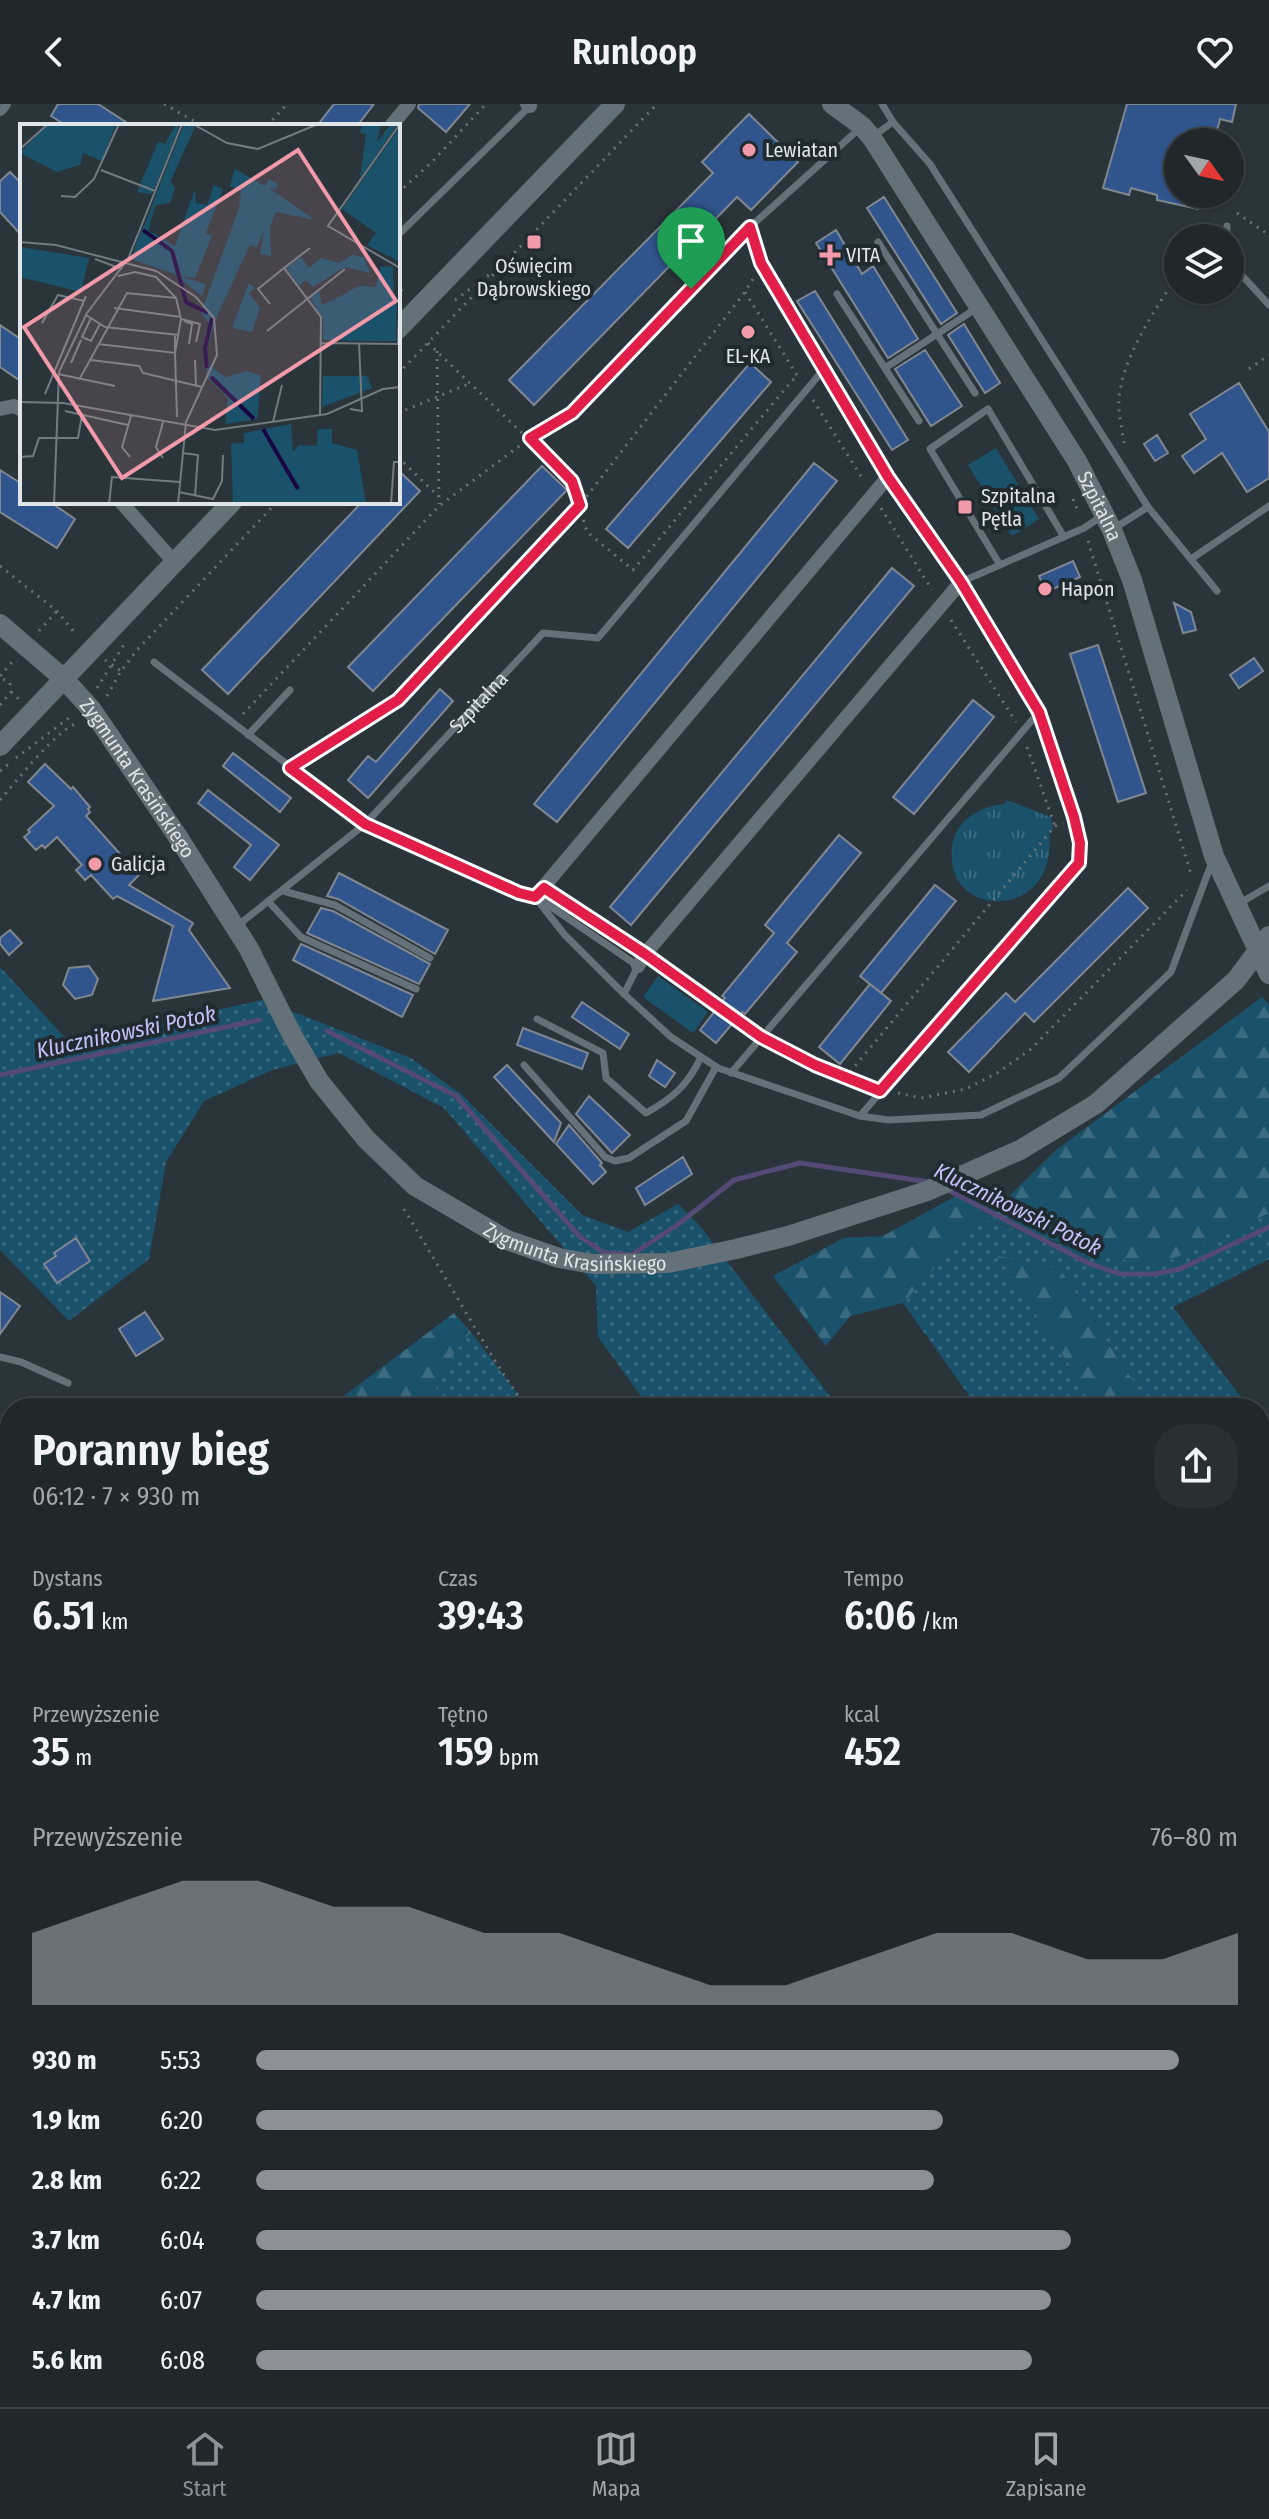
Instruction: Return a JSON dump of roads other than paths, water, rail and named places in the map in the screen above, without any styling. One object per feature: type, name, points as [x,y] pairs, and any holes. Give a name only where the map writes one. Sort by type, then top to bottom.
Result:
[{"type":"street","points":[[0,109],[4,104]]},
{"type":"street","points":[[393,124],[409,104]]},
{"type":"street","points":[[400,327],[615,104]]},
{"type":"street","name":"Szpitalna","points":[[832,104],[867,132],[1077,461],[1108,522],[1132,580],[1214,856],[1237,905],[1263,944],[1269,974]]},
{"type":"street","points":[[0,409],[14,406],[20,409]]},
{"type":"street","points":[[535,897],[888,477]]},
{"type":"street","points":[[123,504],[175,563]]},
{"type":"street","points":[[0,746],[230,504]]},
{"type":"street","points":[[642,960],[961,582]]},
{"type":"street","name":"Zygmunta Krasińskiego","points":[[0,624],[63,678],[92,710],[236,927],[319,1081],[366,1139],[415,1186],[507,1240],[559,1258],[593,1264],[668,1263],[788,1236],[927,1191],[1020,1150],[1096,1104],[1236,980],[1263,944]]},
{"type":"lane","points":[[882,104],[893,122],[930,164],[1148,507],[1217,591]]},
{"type":"lane","points":[[400,233],[529,105]]},
{"type":"lane","points":[[572,413],[750,227],[867,132],[893,122]]},
{"type":"lane","points":[[750,227],[761,263],[888,477],[961,582],[1039,712],[1080,843],[1079,863],[860,1116]]},
{"type":"lane","points":[[878,242],[975,393]]},
{"type":"lane","points":[[1244,278],[1269,305]]},
{"type":"lane","points":[[837,294],[919,421]]},
{"type":"lane","points":[[885,368],[978,307]]},
{"type":"lane","name":"Szpitalna","points":[[365,824],[543,633],[598,638],[824,369]]},
{"type":"lane","points":[[1000,565],[930,449],[988,409],[1064,537]]},
{"type":"lane","points":[[1191,559],[1269,506]]},
{"type":"lane","points":[[961,582],[1084,528],[1148,507]]},
{"type":"lane","points":[[154,662],[365,824],[519,893],[535,897],[642,960],[624,994]]},
{"type":"lane","points":[[248,735],[290,690]]},
{"type":"lane","points":[[731,1073],[1039,712]]},
{"type":"lane","points":[[236,927],[365,824]]},
{"type":"lane","points":[[535,897],[564,934],[624,994],[671,1037],[716,1067],[860,1116],[889,1120],[981,1115],[1059,1078],[1171,972],[1214,856]]},
{"type":"lane","points":[[1237,905],[1269,886]]},
{"type":"lane","points":[[283,891],[335,905],[430,958]]},
{"type":"lane","points":[[268,901],[301,937],[416,989]]},
{"type":"lane","points":[[537,1019],[603,1053],[606,1078],[646,1113],[667,1101],[691,1078],[701,1057]]},
{"type":"lane","points":[[524,1065],[605,1157],[615,1161],[629,1158],[686,1121],[716,1067]]},
{"type":"lane","points":[[0,1357],[21,1362],[68,1383]]},
{"type":"waterway","name":"Klucznikowski Potok","points":[[0,1075],[259,1020]]},
{"type":"waterway","name":"Klucznikowski Potok","points":[[327,1031],[456,1096],[580,1237],[603,1252],[631,1255],[676,1226],[734,1180],[800,1163],[929,1182]]},
{"type":"waterway","name":"Klucznikowski Potok","points":[[946,1189],[1088,1263],[1120,1274],[1154,1274],[1180,1269],[1269,1227]]},
{"type":"place","name":"Lewiatan","points":[[749,150]]},
{"type":"place","name":"Oświęcim Dąbrowskiego","points":[[534,242]]},
{"type":"place","name":"VITA","points":[[830,255]]},
{"type":"place","name":"EL-KA","points":[[748,332]]},
{"type":"place","name":"Szpitalna Pętla","points":[[965,507]]},
{"type":"place","name":"Hapon","points":[[1045,589]]},
{"type":"place","name":"Galicja","points":[[95,864]]}]
